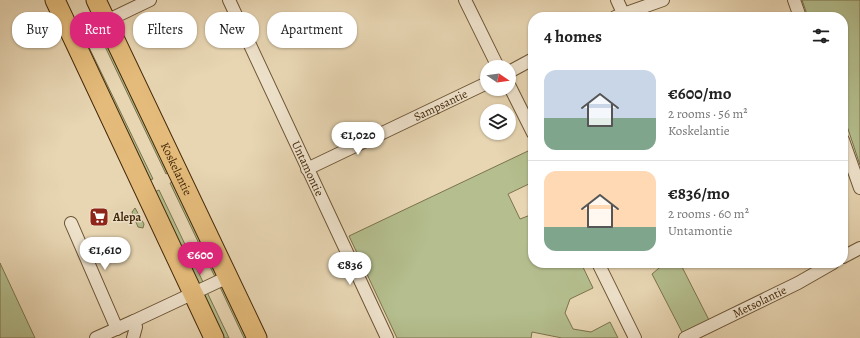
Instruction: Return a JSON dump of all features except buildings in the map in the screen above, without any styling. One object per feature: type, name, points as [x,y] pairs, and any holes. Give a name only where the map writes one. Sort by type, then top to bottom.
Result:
[{"type":"main road","points":[[55,0],[70,31]]},
{"type":"main road","name":"Koskelantie","points":[[96,0],[102,12]]},
{"type":"main road","points":[[78,48],[214,338]]},
{"type":"main road","name":"Koskelantie","points":[[119,48],[257,338]]},
{"type":"street","points":[[125,12],[150,0]]},
{"type":"street","name":"Untamontie","points":[[229,0],[387,338]]},
{"type":"street","points":[[465,0],[495,60]]},
{"type":"street","points":[[617,0],[619,12]]},
{"type":"street","points":[[628,12],[663,0]]},
{"type":"street","points":[[794,0],[798,12]]},
{"type":"street","points":[[516,68],[528,62]]},
{"type":"street","name":"Sampsantie","points":[[307,169],[480,86]]},
{"type":"street","points":[[514,96],[528,123]]},
{"type":"street","points":[[848,154],[860,188]]},
{"type":"street","points":[[71,223],[117,328]]},
{"type":"street","points":[[848,254],[860,248]]},
{"type":"street","points":[[600,268],[635,338]]},
{"type":"street","name":"Metsolantie","points":[[685,338],[798,283],[824,268]]},
{"type":"street","points":[[96,338],[228,277]]},
{"type":"street","points":[[133,338],[136,327],[134,321]]},
{"type":"green space","points":[[802,0],[860,0],[860,165],[848,129],[848,12],[806,12]]},
{"type":"green space","points":[[83,48],[89,48],[153,179],[148,181]]},
{"type":"green space","points":[[106,48],[112,48],[171,171],[166,174]]},
{"type":"green space","points":[[528,151],[528,184],[508,194],[520,219],[528,216],[528,268],[583,268],[593,288],[570,299],[565,313],[573,329],[591,332],[610,322],[618,338],[562,338],[532,332],[531,338],[397,338],[349,236]]},
{"type":"green space","points":[[176,181],[220,274],[215,277],[170,183]]},
{"type":"green space","points":[[159,190],[203,282],[197,285],[152,193]]},
{"type":"green space","points":[[135,208],[144,224],[143,228],[138,227],[132,212]]},
{"type":"green space","points":[[0,263],[35,338],[0,338]]},
{"type":"green space","points":[[659,268],[683,268],[710,322],[683,334],[652,274]]},
{"type":"green space","points":[[224,282],[250,338],[244,338],[219,285]]},
{"type":"green space","points":[[206,290],[229,338],[221,338],[200,293]]},
{"type":"place","name":"Alepa","points":[[99,217]]}]
